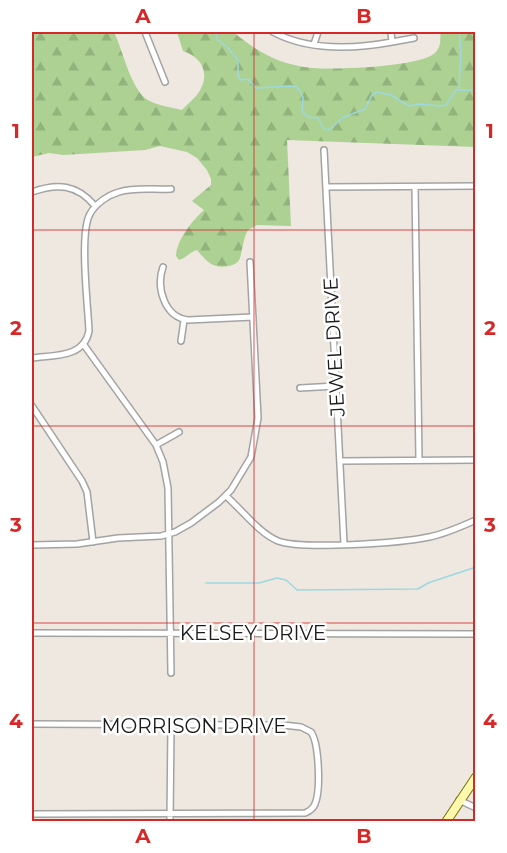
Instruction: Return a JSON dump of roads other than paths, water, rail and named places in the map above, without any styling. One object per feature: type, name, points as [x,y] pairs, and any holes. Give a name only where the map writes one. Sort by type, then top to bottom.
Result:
[{"type":"main road","points":[[446,822],[476,777]]},
{"type":"street","points":[[145,32],[165,82]]},
{"type":"street","points":[[273,32],[314,44],[342,48],[414,38]]},
{"type":"street","points":[[314,44],[318,32]]},
{"type":"street","points":[[391,32],[392,42]]},
{"type":"street","name":"JEWEL DRIVE","points":[[324,150],[344,544]]},
{"type":"street","points":[[32,192],[51,186],[69,187],[85,195],[95,206]]},
{"type":"street","points":[[326,187],[476,186]]},
{"type":"street","points":[[415,187],[419,460]]},
{"type":"street","points":[[32,358],[68,353],[84,345],[89,331],[85,231],[95,206],[117,192],[171,189]]},
{"type":"street","points":[[32,545],[93,542],[169,534],[191,523],[226,496],[250,457],[258,422],[250,262]]},
{"type":"street","points":[[163,267],[159,279],[162,296],[171,311],[184,320],[253,317]]},
{"type":"street","points":[[181,341],[184,320]]},
{"type":"street","points":[[84,345],[156,445],[163,462],[168,488],[171,673]]},
{"type":"street","points":[[300,388],[336,386]]},
{"type":"street","points":[[32,406],[87,492],[93,542]]},
{"type":"street","points":[[156,445],[179,432]]},
{"type":"street","points":[[340,461],[476,460]]},
{"type":"street","points":[[226,496],[280,542],[313,545],[427,538],[453,530],[476,519]]},
{"type":"street","name":"KELSEY DRIVE","points":[[32,633],[476,634]]},
{"type":"street","name":"MORRISON DRIVE","points":[[32,724],[280,725],[300,727],[312,732],[317,742],[318,752],[317,797],[313,809],[305,813],[288,815],[170,814]]},
{"type":"street","points":[[170,822],[171,726]]},
{"type":"street","points":[[459,800],[476,808]]},
{"type":"street","points":[[32,814],[170,814]]},
{"type":"waterway","points":[[216,32],[217,39],[238,60],[238,76],[241,80],[248,79],[256,88],[292,86],[298,88],[303,97],[302,111],[308,117],[318,118],[324,129],[329,130],[344,117],[365,109],[372,95],[377,92],[391,95],[409,106],[419,104],[439,106],[446,105],[456,90],[476,90]]},
{"type":"waterway","points":[[459,32],[461,52],[459,90]]},
{"type":"waterway","points":[[206,583],[259,583],[277,578],[286,580],[297,590],[418,589],[428,583],[476,567]]}]
